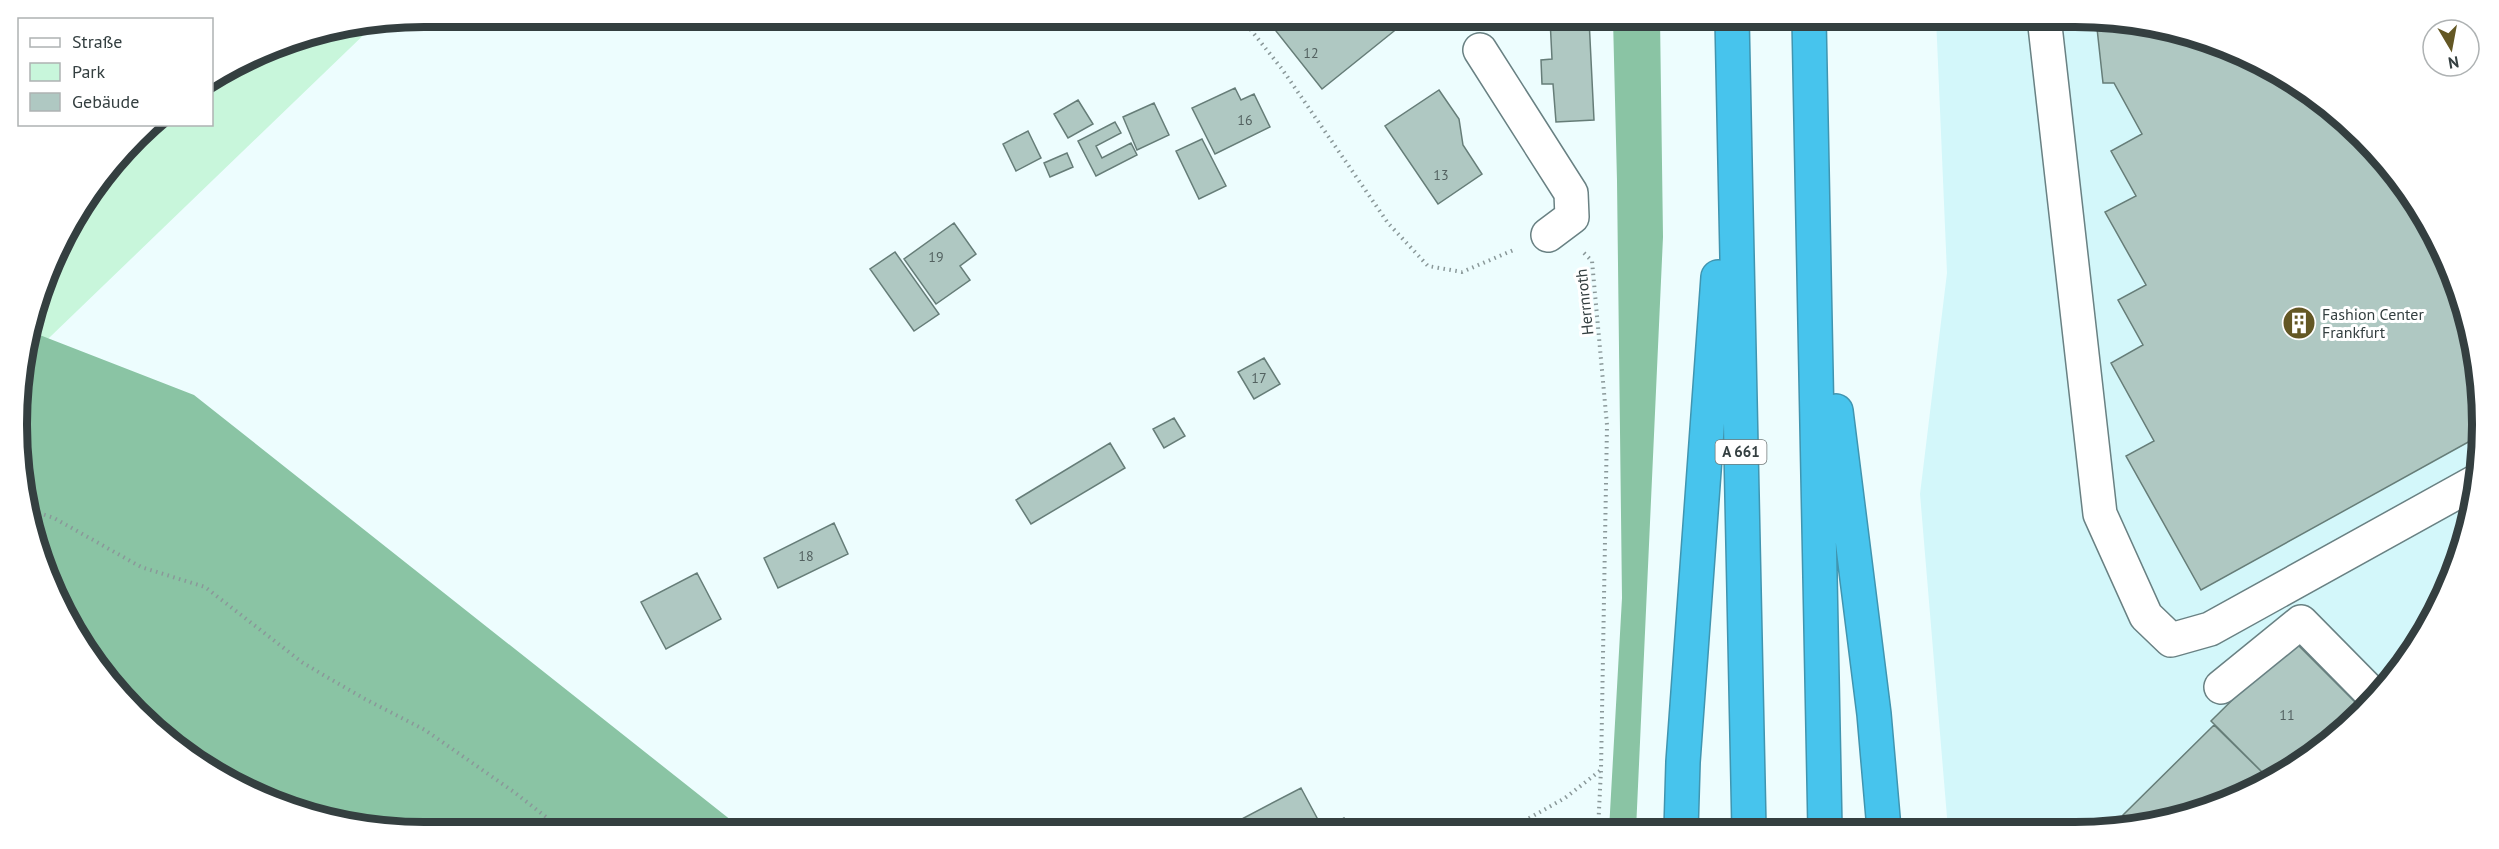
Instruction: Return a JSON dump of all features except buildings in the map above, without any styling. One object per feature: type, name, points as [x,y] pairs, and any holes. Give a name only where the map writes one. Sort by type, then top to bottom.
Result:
[{"type":"highway","name":"A 661","points":[[1732,27],[1749,822]]},
{"type":"highway","points":[[1809,27],[1825,822]]},
{"type":"highway","points":[[1681,822],[1683,762],[1733,75]]},
{"type":"highway","points":[[1814,236],[1874,714],[1883,822]]},
{"type":"lane","points":[[2045,27],[2100,514],[2146,616],[2171,640],[2210,630],[2467,487]]},
{"type":"lane","points":[[1480,50],[1571,193],[1572,217],[1548,235]]},
{"type":"lane","points":[[2221,687],[2301,622],[2369,691]]},
{"type":"path","points":[[1249,27],[1282,69],[1388,223],[1428,266],[1462,272],[1548,235]]},
{"type":"path","name":"Herrnroth","points":[[1548,235],[1571,240],[1592,261],[1607,425],[1598,822]]},
{"type":"path","points":[[38,513],[54,518],[141,567],[205,587],[303,663],[434,736],[552,822]]},
{"type":"path","points":[[1522,822],[1565,798],[1601,770]]},
{"type":"shaded area","points":[[1936,27],[2100,28],[2126,30],[2177,41],[2227,57],[2273,80],[2316,109],[2356,143],[2400,197],[2459,328],[2469,373],[2472,424],[2469,476],[2464,502],[2442,577],[2405,645],[2356,706],[2316,740],[2273,769],[2227,792],[2202,801],[2126,819],[2074,822],[1947,822],[1920,494],[1947,273]]},
{"type":"green space","points":[[1613,27],[1660,27],[1663,237],[1636,822],[1609,822],[1622,598]]},
{"type":"green space","points":[[368,31],[34,352],[48,297],[68,249],[94,204],[143,143],[162,126],[213,126],[213,88],[249,68],[297,48]]},
{"type":"green space","points":[[38,334],[194,395],[733,822],[424,822],[373,819],[322,808],[272,792],[226,769],[183,740],[143,706],[109,666],[80,623],[57,577],[48,552],[35,502],[28,450],[30,373]]},
{"type":"place","name":"Fashion Center Frankfurt","points":[[2299,323]]}]
